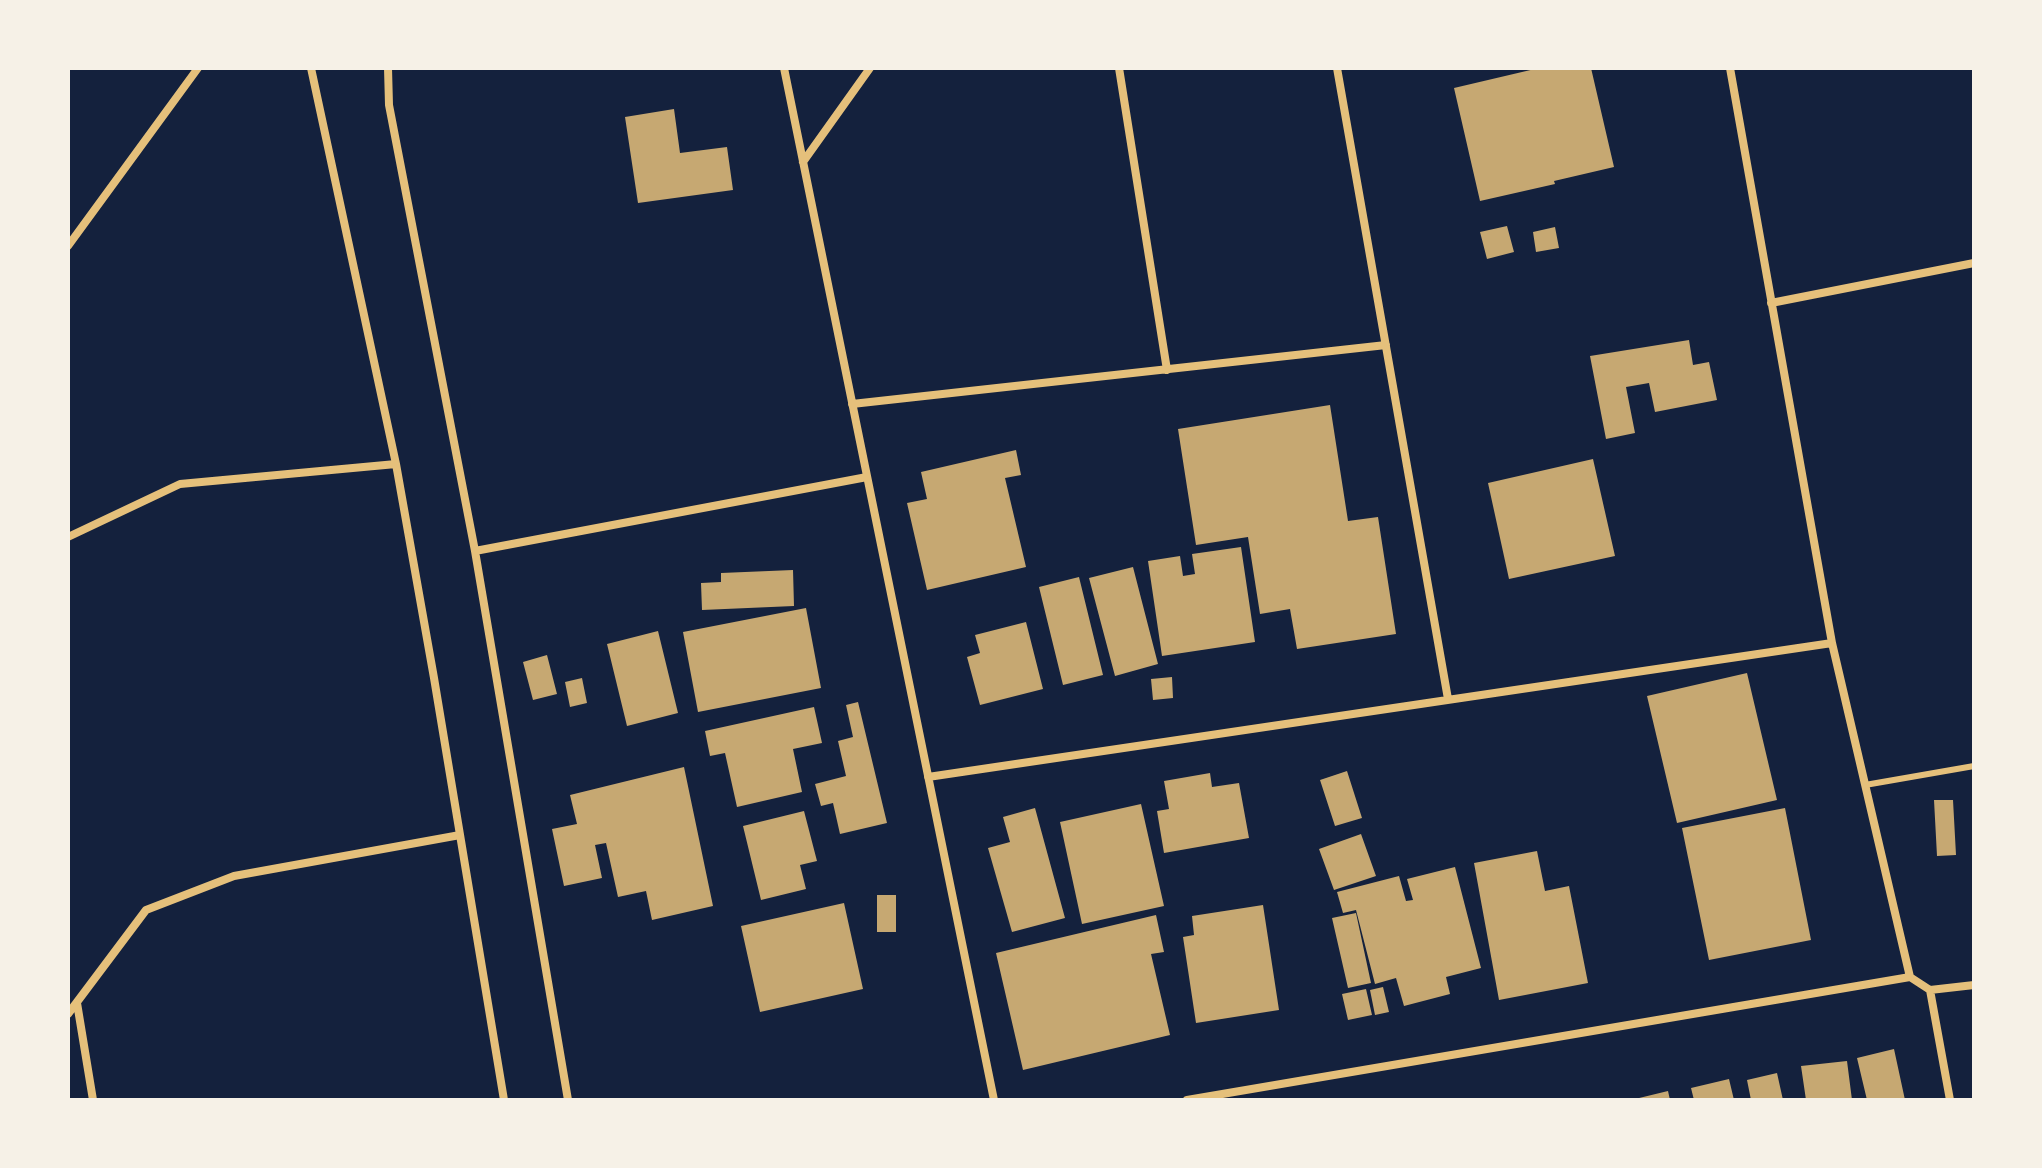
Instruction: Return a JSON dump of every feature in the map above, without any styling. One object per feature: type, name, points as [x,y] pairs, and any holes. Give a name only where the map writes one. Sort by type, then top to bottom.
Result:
[{"type":"street","points":[[68,246],[198,68]]},
{"type":"street","points":[[311,68],[396,464],[504,1100]]},
{"type":"street","points":[[388,68],[389,105],[475,551],[568,1100]]},
{"type":"street","points":[[784,68],[994,1100]]},
{"type":"street","points":[[803,162],[870,68]]},
{"type":"street","points":[[1119,68],[1167,370]]},
{"type":"street","points":[[1337,68],[1448,699]]},
{"type":"street","points":[[1730,68],[1832,643],[1910,977]]},
{"type":"street","points":[[1771,303],[1974,263]]},
{"type":"street","points":[[852,404],[1386,345]]},
{"type":"street","points":[[68,537],[180,484],[396,464]]},
{"type":"street","points":[[475,551],[867,477]]},
{"type":"street","points":[[928,777],[1832,643]]},
{"type":"street","points":[[68,1014],[146,910],[234,876],[460,835]]},
{"type":"street","points":[[1187,1100],[1910,977],[1930,990],[1974,985]]},
{"type":"street","points":[[1930,990],[1950,1100]]},
{"type":"street","points":[[77,1003],[93,1100]]},
{"type":"lane","points":[[1865,785],[1974,766]]},
{"type":"building","points":[[1539,68],[1591,68],[1614,167],[1480,201],[1454,88]]},
{"type":"building","points":[[674,109],[680,153],[727,147],[733,190],[638,203],[625,117]]},
{"type":"building","points":[[1507,226],[1514,252],[1487,259],[1480,232]]},
{"type":"building","points":[[1555,227],[1559,248],[1536,252],[1533,232]]},
{"type":"building","points":[[1689,340],[1693,365],[1709,362],[1717,400],[1655,412],[1649,383],[1626,387],[1635,433],[1606,439],[1590,356]]},
{"type":"building","points":[[1330,405],[1348,521],[1378,517],[1396,634],[1297,649],[1290,609],[1260,614],[1248,537],[1196,545],[1178,429]]},
{"type":"building","points":[[1016,450],[1021,475],[1005,478],[1026,567],[927,590],[907,503],[927,499],[921,472]]},
{"type":"building","points":[[1593,459],[1615,556],[1509,579],[1488,483]]},
{"type":"building","points":[[1241,547],[1255,642],[1162,656],[1148,561],[1180,556],[1183,576],[1195,574],[1192,554]]},
{"type":"building","points":[[1133,567],[1158,664],[1115,676],[1089,578]]},
{"type":"building","points":[[793,570],[794,606],[702,610],[701,583],[721,582],[721,573]]},
{"type":"building","points":[[1079,577],[1103,675],[1063,685],[1039,587]]},
{"type":"building","points":[[806,608],[821,688],[698,712],[683,632]]},
{"type":"building","points":[[1026,622],[1043,689],[980,705],[967,657],[980,653],[975,635]]},
{"type":"building","points":[[658,631],[678,713],[627,726],[607,644]]},
{"type":"building","points":[[547,655],[557,694],[533,700],[523,662]]},
{"type":"building","points":[[1747,673],[1777,800],[1677,823],[1647,696]]},
{"type":"building","points":[[1172,677],[1173,698],[1153,700],[1151,679]]},
{"type":"building","points":[[582,678],[587,703],[570,707],[565,682]]},
{"type":"building","points":[[858,702],[887,823],[840,834],[833,803],[821,806],[815,784],[846,776],[838,741],[853,737],[846,705]]},
{"type":"building","points":[[814,707],[822,743],[793,749],[802,792],[737,807],[725,753],[710,756],[705,731]]},
{"type":"building","points":[[684,767],[713,906],[652,920],[646,891],[618,897],[606,843],[595,845],[602,878],[564,886],[552,829],[577,824],[570,795]]},
{"type":"building","points":[[1347,771],[1362,818],[1335,826],[1320,780]]},
{"type":"building","points":[[1210,773],[1212,787],[1239,783],[1249,838],[1164,853],[1157,811],[1169,809],[1164,781]]},
{"type":"building","points":[[1934,800],[1953,800],[1956,855],[1937,856]]},
{"type":"building","points":[[1141,804],[1164,906],[1082,924],[1060,822]]},
{"type":"building","points":[[1035,808],[1065,918],[1012,932],[988,848],[1010,842],[1003,817]]},
{"type":"building","points":[[1785,808],[1811,940],[1709,960],[1682,828]]},
{"type":"building","points":[[804,811],[817,861],[800,865],[806,889],[761,900],[743,826]]},
{"type":"building","points":[[1361,834],[1376,876],[1334,890],[1319,849]]},
{"type":"building","points":[[1537,851],[1545,891],[1569,886],[1588,983],[1499,1000],[1474,863]]},
{"type":"building","points":[[1455,867],[1481,968],[1446,977],[1450,994],[1404,1006],[1396,978],[1375,984],[1356,910],[1343,913],[1337,892],[1399,876],[1406,901],[1413,900],[1407,879]]},
{"type":"building","points":[[877,895],[896,895],[896,932],[877,932]]},
{"type":"building","points":[[844,903],[863,989],[760,1012],[741,926]]},
{"type":"building","points":[[1263,905],[1279,1010],[1196,1023],[1183,937],[1194,935],[1192,916]]},
{"type":"building","points":[[1356,913],[1371,983],[1348,988],[1332,918]]},
{"type":"building","points":[[1156,915],[1164,952],[1151,954],[1170,1035],[1023,1070],[996,953]]},
{"type":"building","points":[[1383,987],[1389,1012],[1375,1015],[1370,990]]},
{"type":"building","points":[[1366,989],[1372,1015],[1348,1020],[1342,994]]},
{"type":"building","points":[[1894,1049],[1905,1100],[1867,1100],[1857,1058]]},
{"type":"building","points":[[1847,1061],[1852,1100],[1806,1100],[1801,1066]]},
{"type":"building","points":[[1777,1073],[1783,1100],[1751,1100],[1747,1080]]},
{"type":"building","points":[[1729,1079],[1734,1100],[1694,1100],[1691,1088]]},
{"type":"building","points":[[1668,1091],[1670,1100],[1635,1100],[1635,1099]]}]
